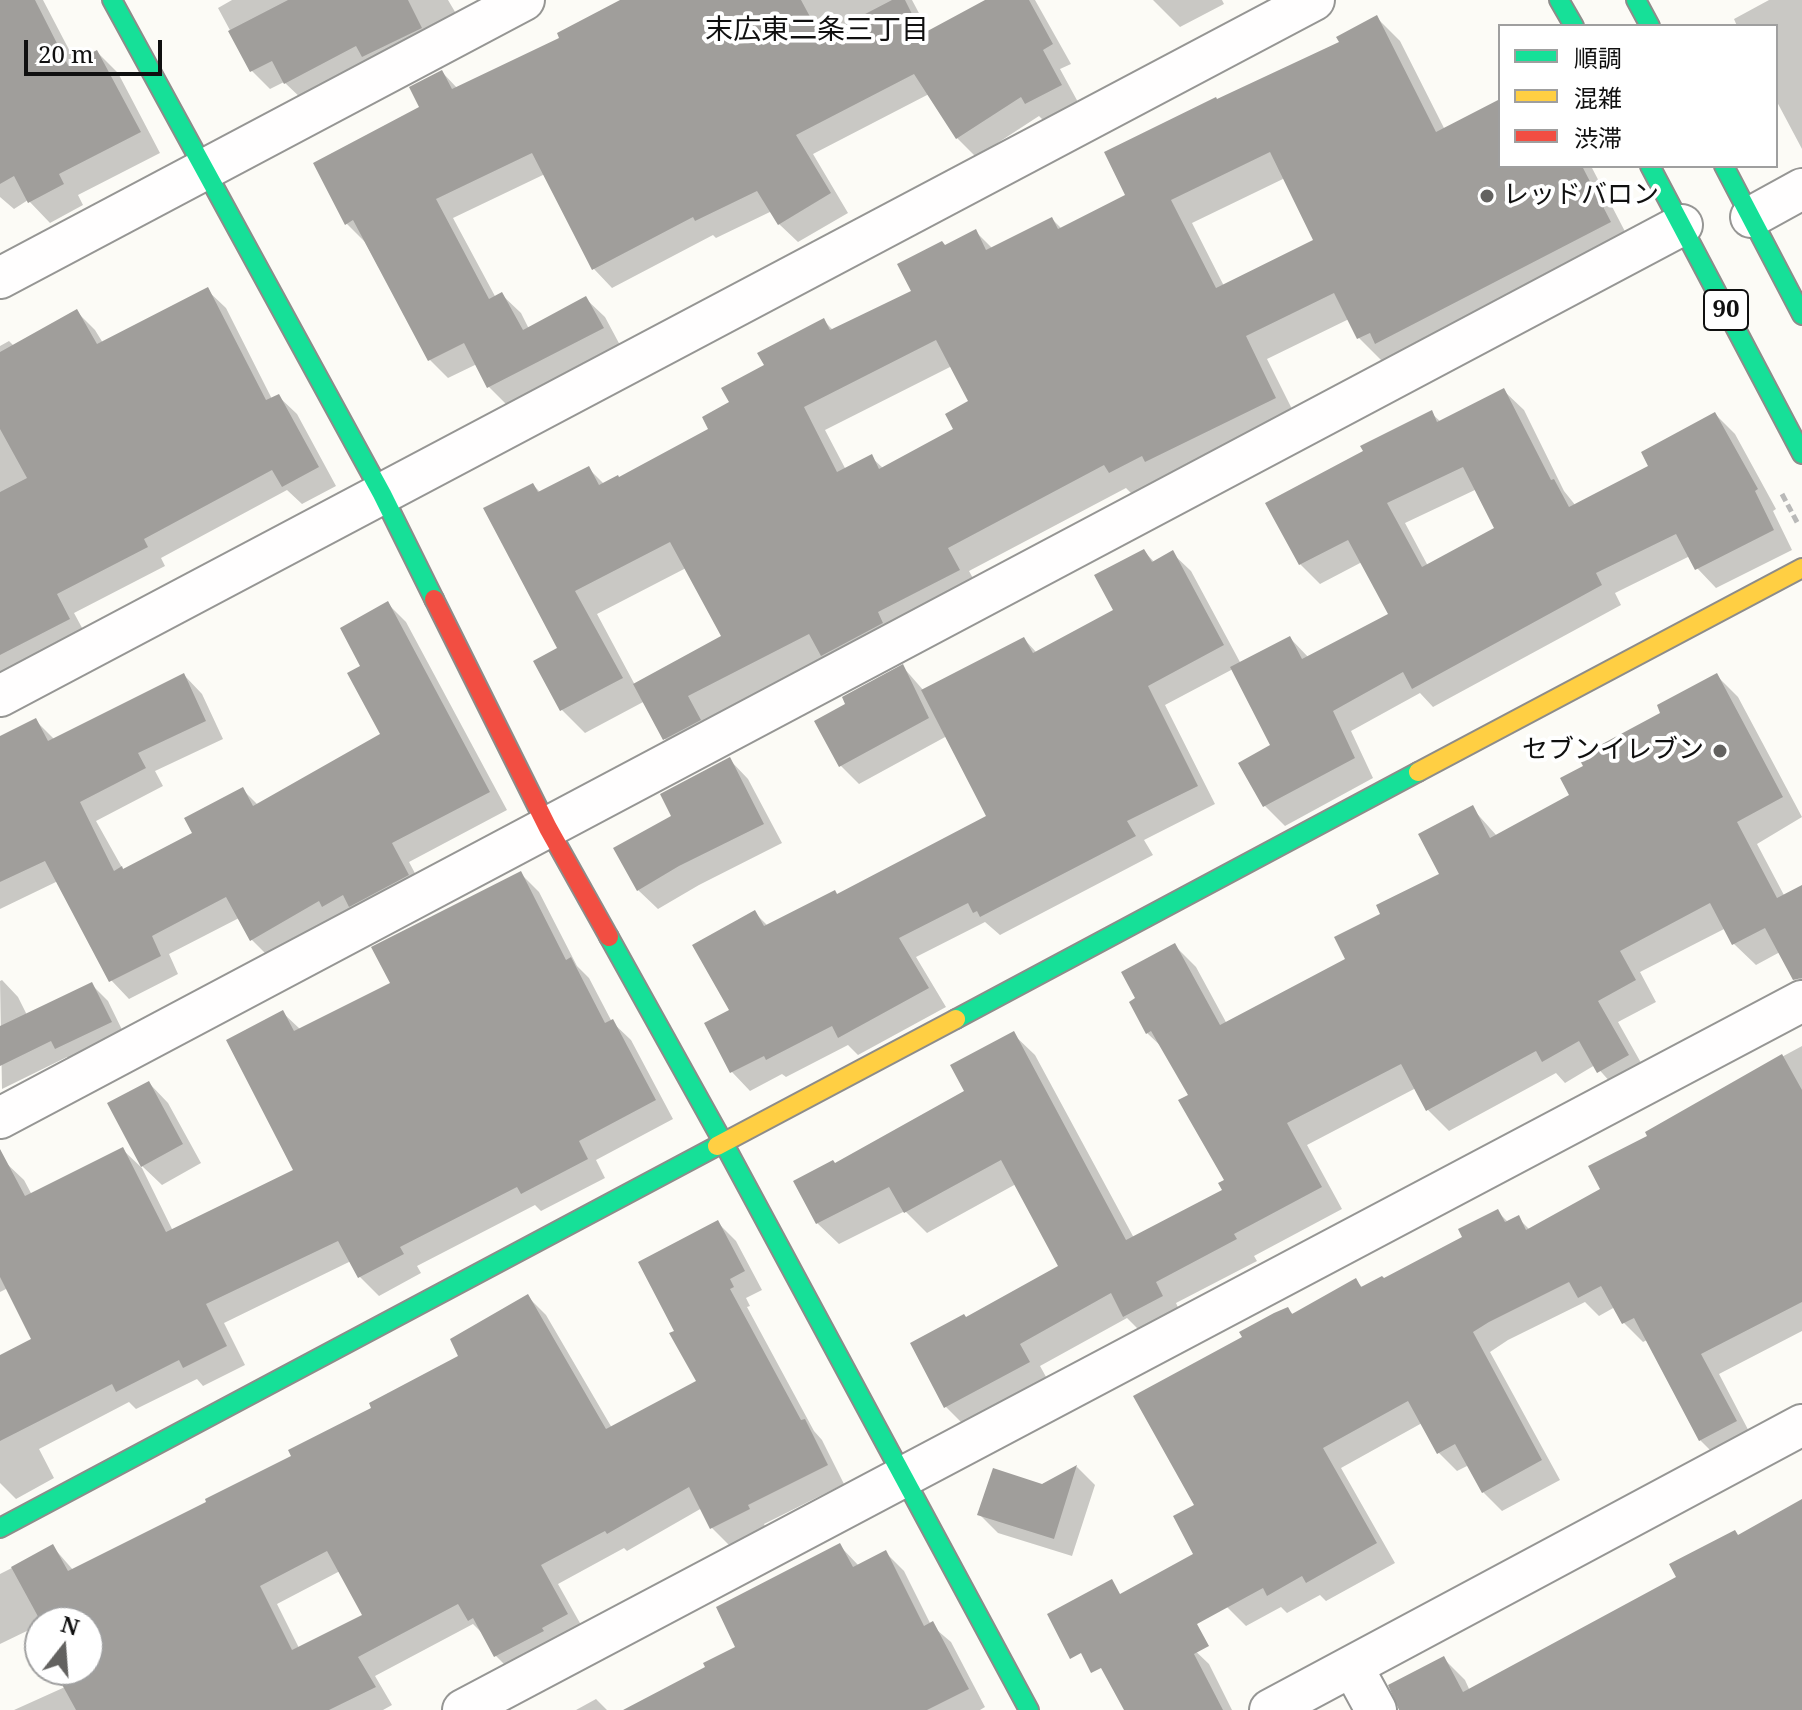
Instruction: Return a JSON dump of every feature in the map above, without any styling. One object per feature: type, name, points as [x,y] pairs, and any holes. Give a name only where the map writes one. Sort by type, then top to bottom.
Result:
[{"type":"street","points":[[112,0],[382,494],[548,828],[723,1142],[1029,1710]]},
{"type":"street","points":[[0,278],[524,0]]},
{"type":"street","points":[[0,696],[1314,0]]},
{"type":"street","points":[[1559,0],[1573,24]]},
{"type":"street","points":[[1636,0],[1649,24]]},
{"type":"street","name":"90","points":[[1651,168],[1802,454]]},
{"type":"street","name":"90","points":[[1725,168],[1802,315]]},
{"type":"street","points":[[1751,217],[1802,189]]},
{"type":"street","points":[[0,1118],[1682,225]]},
{"type":"street","points":[[0,1528],[1802,568]]},
{"type":"street","points":[[463,1710],[1802,1001]]},
{"type":"street","points":[[1270,1710],[1802,1425]]},
{"type":"street","points":[[1352,1666],[1376,1710]]},
{"type":"building","points":[[0,0],[35,0],[68,65],[97,50],[141,132],[59,174],[64,184],[28,203],[14,176],[0,184]]},
{"type":"building","points":[[288,0],[408,0],[422,28],[362,57],[356,46],[284,84],[272,61],[250,72],[228,31]]},
{"type":"building","points":[[620,0],[801,0],[821,37],[892,0],[905,0],[922,34],[985,0],[1029,0],[1053,44],[1043,50],[1062,85],[1025,104],[1021,97],[956,139],[914,74],[796,135],[831,193],[778,225],[757,191],[695,221],[693,217],[592,270],[532,153],[436,199],[489,299],[502,292],[523,330],[586,296],[604,328],[487,388],[464,343],[428,361],[353,220],[345,225],[313,163],[419,107],[409,87],[442,70],[452,89],[559,38],[557,33]]},
{"type":"building","points":[[1377,15],[1436,132],[1498,100],[1498,168],[1583,168],[1611,222],[1375,344],[1370,333],[1357,339],[1334,293],[1246,336],[1276,398],[1145,462],[1142,456],[1109,473],[1104,465],[948,548],[960,570],[878,612],[883,623],[821,656],[809,634],[688,696],[701,720],[663,740],[633,684],[721,636],[670,542],[575,591],[623,678],[560,711],[533,661],[557,648],[483,508],[533,483],[538,492],[589,466],[599,485],[708,429],[702,417],[729,402],[721,388],[764,365],[757,353],[824,318],[830,330],[911,291],[897,264],[942,241],[945,245],[976,229],[986,250],[1052,217],[1058,229],[1125,195],[1104,152],[1339,42],[1336,37]],"holes":[[[1270,152],[1313,240],[1216,288],[1171,200]],[[936,340],[968,401],[945,414],[953,429],[879,469],[872,454],[837,472],[804,407]]]},
{"type":"building","points":[[208,287],[266,400],[279,394],[319,467],[282,487],[272,470],[144,539],[148,547],[57,594],[70,619],[0,655],[0,492],[27,478],[0,429],[0,352],[77,309],[97,344]]},
{"type":"building","points":[[1504,388],[1551,480],[1554,479],[1569,507],[1648,466],[1641,452],[1715,412],[1758,489],[1755,491],[1774,530],[1695,570],[1676,534],[1596,573],[1602,585],[1412,689],[1403,672],[1333,711],[1355,758],[1263,807],[1238,763],[1270,745],[1230,667],[1290,636],[1302,659],[1388,614],[1348,540],[1299,565],[1265,503],[1363,451],[1360,446],[1432,410],[1437,422]],"holes":[[[1463,467],[1494,528],[1422,567],[1387,503]]]},
{"type":"building","points":[[1144,549],[1152,562],[1173,550],[1224,645],[1148,686],[1198,786],[1127,821],[1136,836],[980,917],[977,911],[973,913],[968,903],[899,938],[929,988],[838,1038],[832,1026],[766,1060],[764,1056],[730,1073],[704,1023],[729,1010],[692,945],[755,910],[764,926],[835,890],[837,894],[986,816],[921,690],[1024,637],[1033,653],[1113,610],[1094,575]]},
{"type":"building","points":[[388,601],[490,792],[392,843],[409,875],[349,907],[343,895],[322,907],[319,901],[250,941],[226,897],[152,936],[161,956],[109,982],[45,861],[0,882],[0,736],[36,718],[48,741],[184,673],[206,721],[138,753],[146,768],[80,802],[114,871],[122,866],[123,869],[192,833],[184,818],[243,787],[253,806],[380,734],[347,673],[360,666],[340,628]]},
{"type":"building","points":[[903,664],[929,718],[839,767],[814,721],[845,704],[842,697]]},
{"type":"building","points":[[1717,673],[1783,797],[1737,822],[1777,898],[1802,885],[1802,978],[1793,980],[1765,928],[1732,945],[1710,903],[1620,951],[1636,980],[1598,1001],[1629,1055],[1597,1073],[1579,1041],[1542,1062],[1536,1051],[1426,1111],[1401,1064],[1287,1123],[1322,1187],[1234,1234],[1237,1239],[1156,1282],[1163,1296],[1123,1317],[1111,1293],[1020,1344],[1030,1362],[944,1408],[910,1343],[964,1314],[966,1317],[1058,1266],[1001,1160],[904,1213],[889,1187],[816,1224],[793,1181],[833,1160],[835,1163],[964,1091],[950,1065],[1014,1031],[1126,1240],[1222,1190],[1218,1183],[1224,1180],[1178,1100],[1188,1095],[1151,1031],[1146,1034],[1129,1002],[1135,998],[1121,972],[1175,943],[1220,1025],[1345,959],[1334,937],[1380,914],[1376,905],[1439,874],[1418,834],[1473,805],[1490,838],[1569,795],[1560,778],[1583,766],[1578,757],[1660,713],[1657,705]]},
{"type":"building","points":[[730,757],[764,824],[679,866],[637,891],[613,848],[671,816],[660,794]]},
{"type":"building","points":[[521,871],[566,960],[571,957],[605,1023],[613,1019],[656,1100],[579,1141],[588,1159],[521,1194],[517,1187],[400,1247],[404,1254],[358,1278],[338,1241],[206,1304],[227,1346],[183,1368],[179,1360],[116,1392],[112,1384],[0,1441],[0,1355],[31,1339],[0,1277],[0,1149],[25,1196],[123,1147],[166,1232],[293,1170],[226,1040],[283,1010],[294,1031],[390,983],[371,947]]},
{"type":"building","points":[[92,982],[112,1022],[55,1049],[51,1041],[0,1066],[0,1026]]},
{"type":"building","points":[[1782,1054],[1802,1090],[1802,1302],[1701,1354],[1737,1421],[1699,1441],[1634,1318],[1622,1324],[1601,1286],[1578,1298],[1569,1282],[1473,1332],[1542,1460],[1482,1493],[1455,1444],[1437,1454],[1408,1401],[1323,1448],[1377,1543],[1306,1583],[1302,1576],[1267,1596],[1263,1588],[1197,1624],[1209,1646],[1194,1654],[1223,1710],[1124,1710],[1101,1668],[1091,1673],[1081,1653],[1070,1659],[1047,1614],[1112,1579],[1120,1594],[1193,1554],[1173,1516],[1194,1505],[1133,1396],[1242,1337],[1239,1332],[1274,1313],[1288,1307],[1292,1314],[1356,1278],[1361,1287],[1382,1276],[1384,1278],[1462,1237],[1458,1229],[1498,1209],[1505,1222],[1519,1215],[1526,1230],[1600,1189],[1588,1166],[1647,1136],[1645,1132]]},
{"type":"building","points":[[149,1081],[183,1144],[141,1167],[107,1103]]},
{"type":"building","points":[[718,1220],[745,1271],[730,1279],[734,1287],[730,1289],[828,1465],[748,1505],[750,1509],[710,1529],[689,1487],[607,1534],[605,1531],[541,1565],[568,1614],[542,1628],[544,1631],[494,1657],[473,1618],[468,1621],[458,1604],[358,1657],[376,1687],[329,1710],[76,1710],[63,1686],[104,1686],[104,1606],[32,1606],[11,1567],[53,1544],[68,1571],[206,1502],[205,1499],[291,1456],[288,1450],[371,1408],[369,1403],[458,1356],[450,1339],[528,1294],[606,1429],[696,1381],[669,1333],[674,1331],[638,1262]],"holes":[[[327,1551],[362,1615],[292,1650],[260,1586]]]},
{"type":"building","points":[[1077,1465],[1054,1539],[977,1515],[993,1468],[1042,1484]]},
{"type":"building","points":[[1802,1499],[1802,1710],[1399,1710],[1388,1685],[1444,1656],[1463,1692],[1676,1577],[1669,1564],[1735,1530],[1738,1535]]},
{"type":"building","points":[[840,1543],[853,1567],[886,1550],[924,1626],[933,1621],[969,1689],[927,1710],[623,1710],[705,1667],[703,1663],[735,1647],[716,1607]]},
{"type":"traffic: fast","points":[[112,0],[382,494],[434,599]]},
{"type":"traffic: fast","points":[[1559,0],[1573,24]]},
{"type":"traffic: fast","points":[[1636,0],[1649,24]]},
{"type":"traffic: fast","points":[[1651,168],[1802,454]]},
{"type":"traffic: fast","points":[[1725,168],[1802,315]]},
{"type":"traffic: fast","points":[[956,1019],[1418,772]]},
{"type":"traffic: fast","points":[[609,937],[1029,1710]]},
{"type":"traffic: fast","points":[[0,1528],[717,1146]]},
{"type":"traffic: slow","points":[[1418,772],[1802,568]]},
{"type":"traffic: slow","points":[[717,1146],[956,1019]]},
{"type":"traffic: jam","points":[[434,599],[548,828],[609,937]]},
{"type":"place","name":"レッドバロン","points":[[1487,196]]},
{"type":"place","name":"セブンイレブン","points":[[1720,751]]},
{"type":"district","name":"末広東二条三丁目","points":[[817,31]]}]
